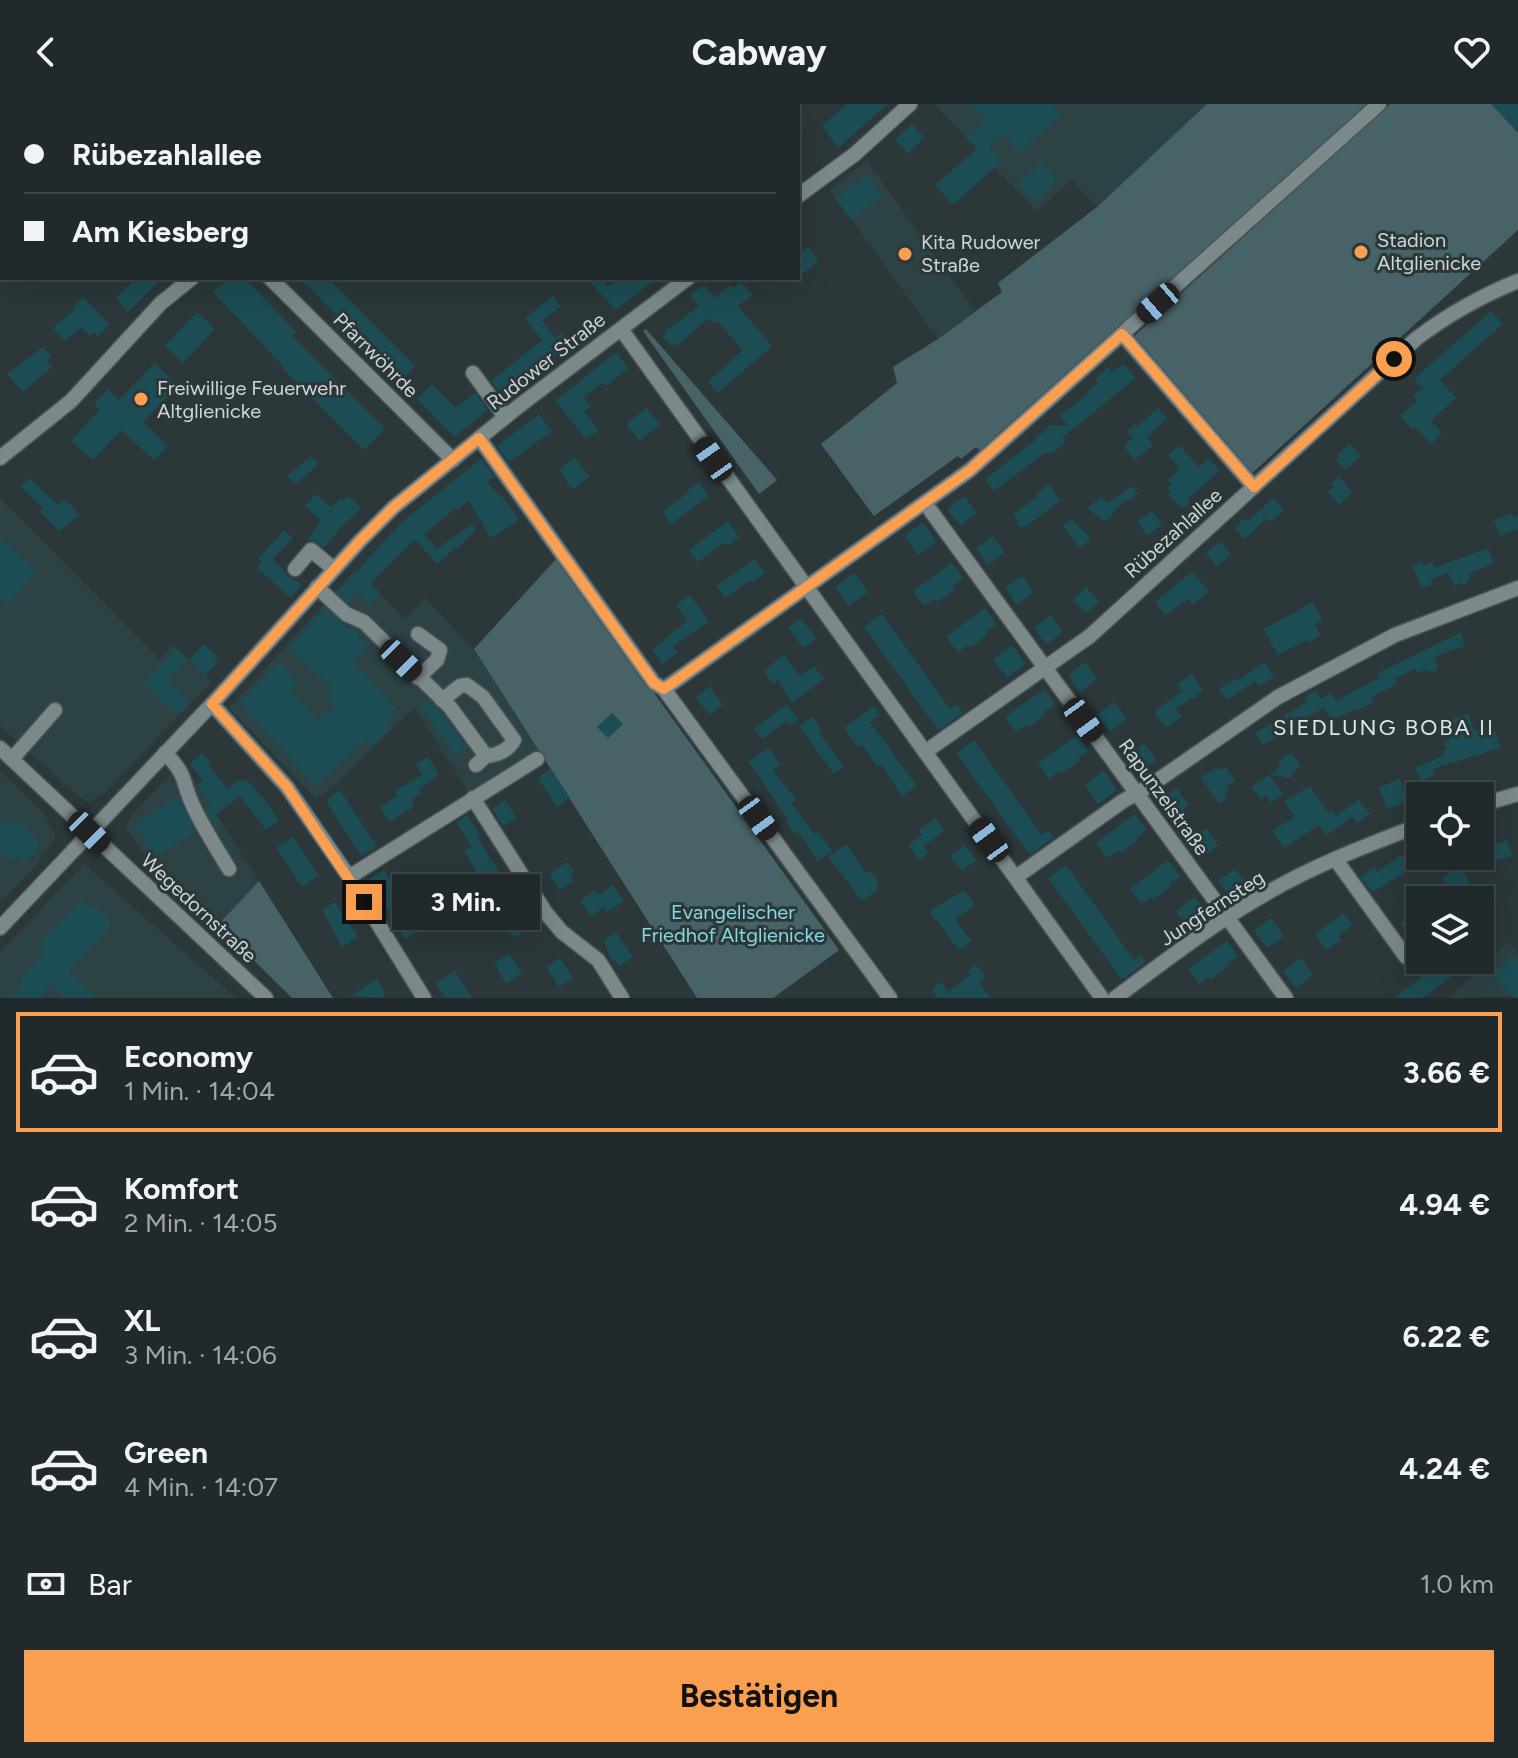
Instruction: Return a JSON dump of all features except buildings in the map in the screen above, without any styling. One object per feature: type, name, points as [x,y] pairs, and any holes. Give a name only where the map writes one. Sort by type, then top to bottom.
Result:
[{"type":"street","points":[[800,195],[855,154],[910,104]]},
{"type":"street","points":[[664,689],[988,455],[1379,104]]},
{"type":"street","points":[[0,458],[71,401],[161,303],[190,280]]},
{"type":"street","name":"Pfarrwöhrde","points":[[272,280],[453,460]]},
{"type":"street","name":"Rudower Straße","points":[[0,928],[394,507],[505,417],[685,280]]},
{"type":"street","name":"Rübezahlallee","points":[[925,752],[1090,636],[1417,338],[1490,292],[1518,281]]},
{"type":"street","points":[[621,329],[1102,998]]},
{"type":"street","points":[[1122,334],[1254,487]]},
{"type":"street","points":[[473,373],[505,417]]},
{"type":"street","points":[[479,438],[654,683],[664,689],[890,998]]},
{"type":"street","name":"Rapunzelstraße","points":[[925,503],[1286,998]]},
{"type":"street","points":[[295,569],[311,550],[334,569]]},
{"type":"street","points":[[317,587],[346,614],[364,622],[442,700],[481,760],[498,755],[511,746],[514,740],[483,697],[467,685],[460,686],[442,700]]},
{"type":"street","points":[[1016,877],[1235,724],[1331,667],[1395,635],[1518,588]]},
{"type":"street","points":[[418,634],[440,650],[437,660],[418,678]]},
{"type":"street","points":[[212,704],[287,787],[349,877],[424,998]]},
{"type":"street","points":[[12,759],[55,710]]},
{"type":"street","name":"Wegedornstraße","points":[[0,748],[266,998]]},
{"type":"street","points":[[165,753],[186,779],[194,809],[229,869]]},
{"type":"street","points":[[349,877],[537,759]]},
{"type":"street","points":[[1494,801],[1518,794]]},
{"type":"street","points":[[473,798],[546,913],[562,932],[598,960],[622,998]]},
{"type":"street","name":"Jungfernsteg","points":[[1115,998],[1260,897],[1406,831]]},
{"type":"street","points":[[1336,860],[1406,957]]},
{"type":"shaded area","points":[[934,104],[1207,104],[1097,207],[1072,180],[1037,211]]},
{"type":"shaded area","name":"Kita Rudower Straße","points":[[867,161],[975,311],[938,339],[830,190]]},
{"type":"shaded area","points":[[0,498],[160,660],[173,644],[212,681],[106,792],[89,802],[77,795],[0,726]]},
{"type":"shaded area","points":[[356,569],[405,619],[425,598],[474,649],[538,750],[470,794],[414,708],[337,783],[316,799],[229,708]]},
{"type":"shaded area","points":[[182,762],[259,881],[218,925],[145,855],[125,827],[133,814]]},
{"type":"shaded area","points":[[0,771],[45,815],[54,840],[37,864],[0,903]]},
{"type":"shaded area","points":[[84,864],[236,998],[0,998],[0,952]]},
{"type":"shaded area","points":[[1508,942],[1518,953],[1518,996],[1449,998],[1474,974],[1494,974],[1494,955]]},
{"type":"green space","points":[[1207,104],[1370,106],[982,452],[976,447],[961,459],[958,456],[874,516],[821,444],[897,383],[893,367],[938,339],[1002,292],[998,283],[1097,207]]},
{"type":"green space","name":"Stadion Altglienicke","points":[[1390,104],[1518,104],[1518,230],[1249,476],[1131,339]]},
{"type":"green space","points":[[646,329],[777,480],[759,494],[643,331]]},
{"type":"green space","name":"Evangelischer Friedhof Altglienicke","points":[[557,558],[839,950],[773,998],[697,998],[474,649]]},
{"type":"green space","points":[[259,881],[333,998],[292,998],[218,925]]},
{"type":"place","name":"Stadion Altglienicke","points":[[1361,252]]},
{"type":"place","name":"Kita Rudower Straße","points":[[905,254]]},
{"type":"place","name":"Freiwillige Feuerwehr Altglienicke","points":[[141,399]]},
{"type":"district","name":"SIEDLUNG BOBA II","points":[[1384,727]]},
{"type":"route","points":[[364,902],[287,787],[212,704],[394,507],[479,438],[654,683],[664,689],[970,470],[1122,334],[1254,487],[1394,359]]}]
